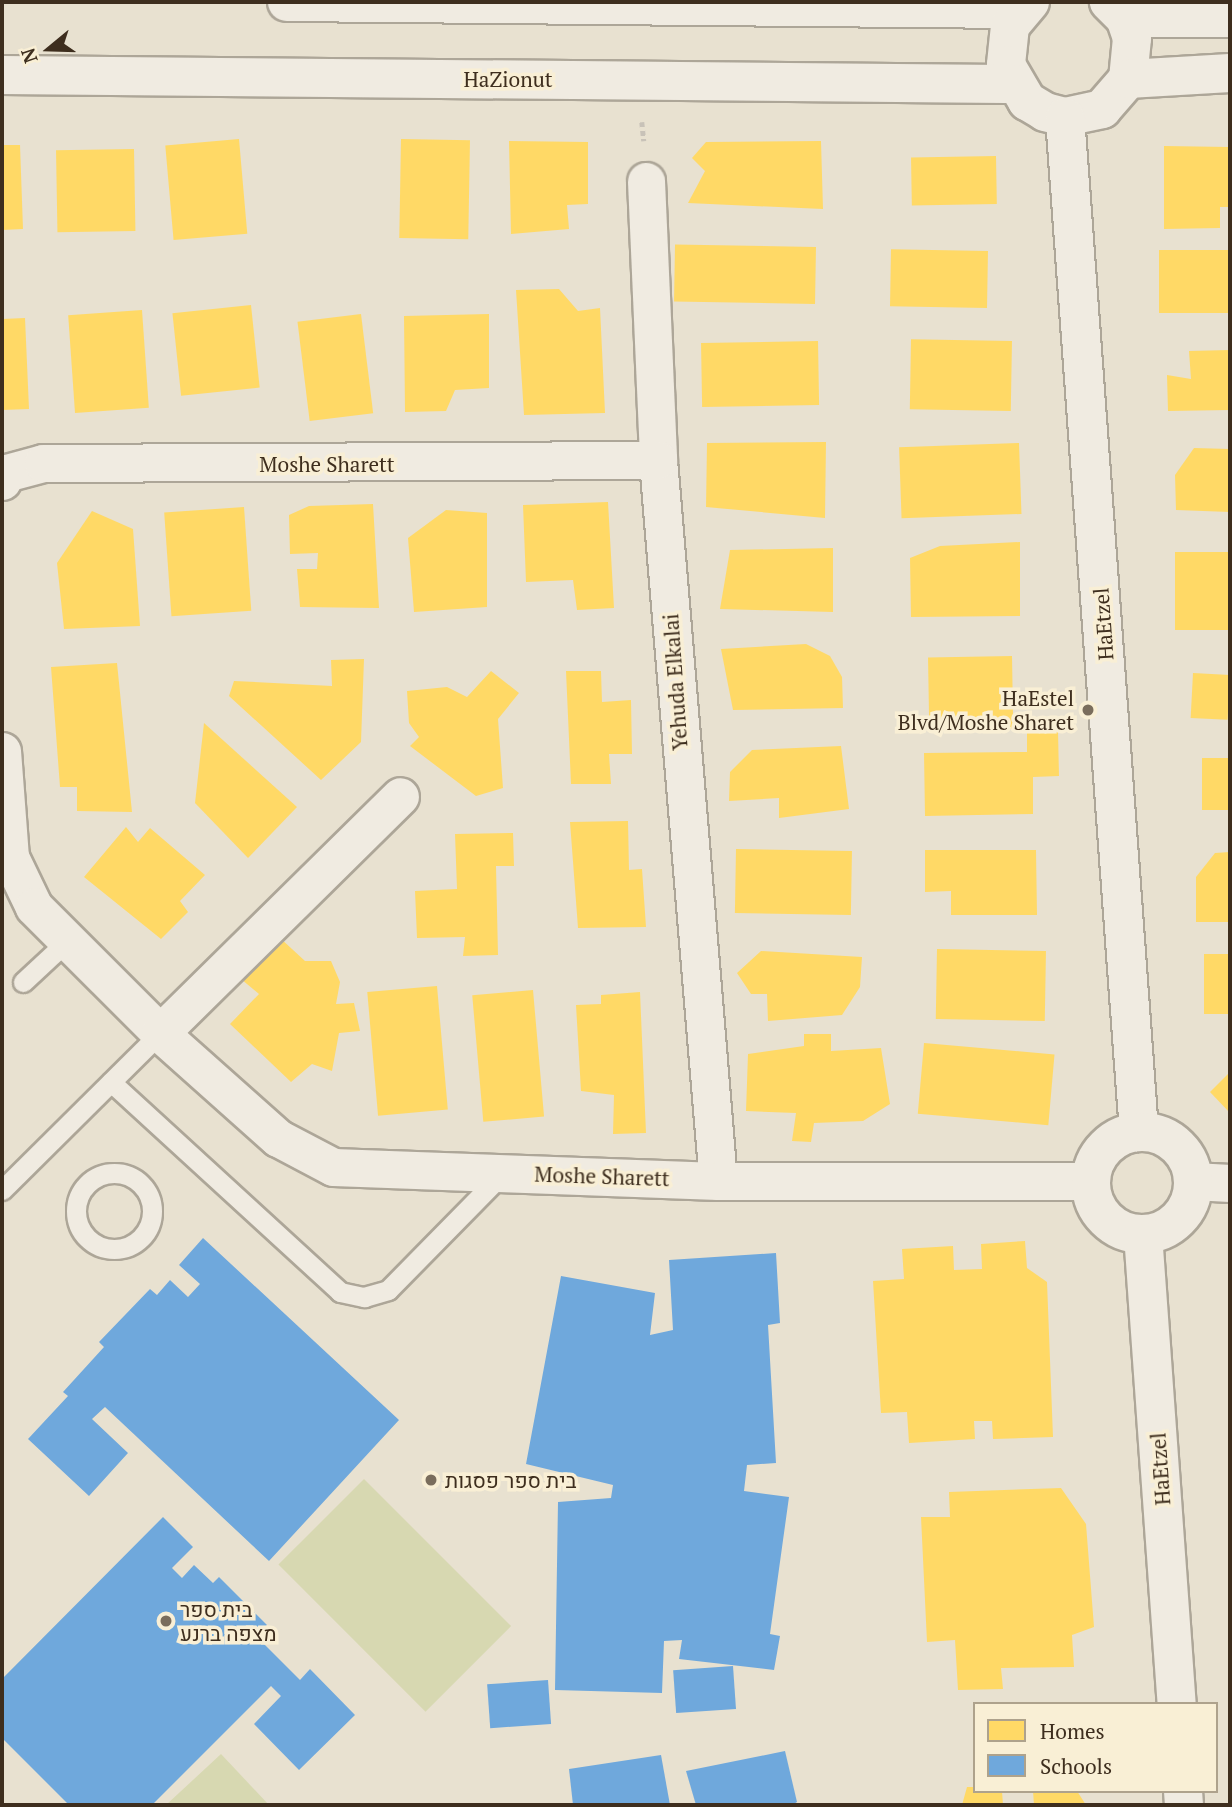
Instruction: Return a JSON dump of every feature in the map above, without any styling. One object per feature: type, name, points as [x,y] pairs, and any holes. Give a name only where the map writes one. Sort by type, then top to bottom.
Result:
[{"type":"street","points":[[288,2],[1025,5],[1006,45],[1014,84],[1045,112],[1065,117],[1102,108],[1128,79],[1133,59],[1117,10],[1230,18]]},
{"type":"street","points":[[1128,79],[1230,73]]},
{"type":"street","name":"HaZionut","points":[[2,75],[1014,84]]},
{"type":"street","name":"HaEtzel","points":[[1065,117],[1139,1132]]},
{"type":"street","name":"Yehuda Elkalai","points":[[646,181],[658,460],[718,1181]]},
{"type":"street","name":"Moshe Sharett","points":[[2,481],[6,473],[43,463],[658,460]]},
{"type":"street","name":"Moshe Sharett","points":[[2,751],[10,857],[34,907],[66,942],[160,1032],[278,1138],[333,1167],[502,1174],[555,1172],[718,1181],[1091,1181]]},
{"type":"street","points":[[160,1032],[400,796]]},
{"type":"street","points":[[1139,1132],[1165,1137],[1176,1145],[1191,1167],[1212,1182],[1178,1218],[1143,1234],[1129,1232],[1106,1218],[1097,1207],[1091,1181],[1094,1166],[1111,1142],[1139,1132]]},
{"type":"street","name":"HaEtzel","points":[[1143,1234],[1177,1702]]},
{"type":"lane","points":[[23,982],[66,942]]},
{"type":"lane","points":[[2,1190],[160,1032]]},
{"type":"lane","points":[[111,1082],[340,1292],[363,1297],[388,1290],[502,1174]]},
{"type":"green space","points":[[364,1479],[511,1626],[426,1712],[278,1565]]},
{"type":"green space","points":[[221,1754],[269,1805],[166,1805]]},
{"type":"building: Homes","points":[[239,139],[247,234],[174,240],[165,145]]},
{"type":"building: Homes","points":[[401,139],[470,140],[468,239],[399,238]]},
{"type":"building: Homes","points":[[509,141],[588,142],[588,204],[567,205],[569,229],[511,234]]},
{"type":"building: Homes","points":[[821,141],[823,209],[688,203],[705,171],[692,158],[706,142]]},
{"type":"building: Homes","points":[[2,145],[20,145],[23,229],[2,230]]},
{"type":"building: Homes","points":[[1164,146],[1230,147],[1230,207],[1220,207],[1220,228],[1164,229]]},
{"type":"building: Homes","points":[[134,149],[135,231],[57,232],[56,150]]},
{"type":"building: Homes","points":[[996,156],[997,204],[912,205],[911,157]]},
{"type":"building: Homes","points":[[675,245],[816,247],[815,304],[674,302]]},
{"type":"building: Homes","points":[[891,249],[988,251],[987,308],[890,306]]},
{"type":"building: Homes","points":[[1159,250],[1230,250],[1230,313],[1159,313]]},
{"type":"building: Homes","points":[[559,289],[578,311],[600,308],[605,413],[524,415],[516,290]]},
{"type":"building: Homes","points":[[251,305],[260,388],[181,396],[172,313]]},
{"type":"building: Homes","points":[[142,310],[149,408],[75,413],[68,315]]},
{"type":"building: Homes","points":[[361,314],[373,413],[310,421],[297,322]]},
{"type":"building: Homes","points":[[489,314],[489,388],[455,390],[446,411],[405,412],[404,316]]},
{"type":"building: Homes","points":[[25,318],[29,409],[2,410],[2,319]]},
{"type":"building: Homes","points":[[911,339],[1012,341],[1011,411],[910,409]]},
{"type":"building: Homes","points":[[818,341],[819,405],[702,407],[701,343]]},
{"type":"building: Homes","points":[[1230,350],[1230,410],[1168,411],[1167,375],[1191,379],[1189,351]]},
{"type":"building: Homes","points":[[826,442],[825,518],[706,507],[707,443]]},
{"type":"building: Homes","points":[[1019,443],[1021,514],[902,518],[899,447]]},
{"type":"building: Homes","points":[[1194,448],[1230,449],[1230,512],[1176,510],[1175,475]]},
{"type":"building: Homes","points":[[608,502],[614,608],[577,610],[573,580],[526,582],[523,505]]},
{"type":"building: Homes","points":[[373,504],[379,608],[300,607],[297,569],[317,569],[318,553],[290,554],[289,515],[309,506]]},
{"type":"building: Homes","points":[[244,507],[251,611],[171,616],[164,513]]},
{"type":"building: Homes","points":[[446,510],[487,513],[487,607],[414,612],[408,538]]},
{"type":"building: Homes","points":[[92,511],[133,529],[140,626],[64,629],[57,563]]},
{"type":"building: Homes","points":[[1020,542],[1020,616],[911,617],[910,558],[940,546]]},
{"type":"building: Homes","points":[[833,548],[833,612],[720,609],[730,550]]},
{"type":"building: Homes","points":[[1175,552],[1230,552],[1230,630],[1175,630]]},
{"type":"building: Homes","points":[[806,644],[830,656],[842,677],[843,708],[733,710],[721,649]]},
{"type":"building: Homes","points":[[1012,656],[1013,729],[929,730],[928,657]]},
{"type":"building: Homes","points":[[364,659],[361,742],[321,780],[229,696],[234,681],[332,686],[331,660]]},
{"type":"building: Homes","points":[[117,663],[132,812],[77,811],[77,787],[60,787],[51,667]]},
{"type":"building: Homes","points":[[491,671],[519,693],[498,719],[503,788],[476,796],[410,746],[419,737],[409,723],[407,691],[447,687],[467,697]]},
{"type":"building: Homes","points":[[566,671],[601,671],[602,702],[631,700],[632,754],[609,754],[611,784],[571,784]]},
{"type":"building: Homes","points":[[1193,673],[1230,675],[1228,720],[1191,718]]},
{"type":"building: Homes","points":[[204,723],[297,807],[248,858],[195,803]]},
{"type":"building: Homes","points":[[1027,731],[1058,731],[1059,776],[1033,777],[1033,814],[925,816],[924,753],[1027,752]]},
{"type":"building: Homes","points":[[841,746],[849,809],[779,818],[779,798],[729,801],[730,772],[752,750]]},
{"type":"building: Homes","points":[[1202,758],[1230,758],[1230,810],[1202,810]]},
{"type":"building: Homes","points":[[628,821],[629,870],[642,869],[646,927],[578,928],[570,822]]},
{"type":"building: Homes","points":[[126,827],[138,842],[150,828],[205,875],[180,901],[188,912],[161,939],[84,877]]},
{"type":"building: Homes","points":[[513,833],[514,866],[496,866],[498,955],[463,956],[465,937],[417,938],[415,891],[457,889],[455,834]]},
{"type":"building: Homes","points":[[736,849],[852,851],[851,915],[735,913]]},
{"type":"building: Homes","points":[[925,850],[1036,850],[1037,915],[951,915],[951,891],[925,892]]},
{"type":"building: Homes","points":[[1230,852],[1230,922],[1196,922],[1196,877],[1215,853]]},
{"type":"building: Homes","points":[[279,937],[305,961],[331,961],[340,982],[336,1004],[354,1003],[360,1031],[339,1033],[332,1071],[312,1064],[291,1082],[230,1024],[259,994],[241,979]]},
{"type":"building: Homes","points":[[937,949],[1046,951],[1045,1021],[936,1019]]},
{"type":"building: Homes","points":[[761,951],[862,957],[860,987],[842,1015],[768,1021],[767,994],[751,994],[737,973]]},
{"type":"building: Homes","points":[[1204,954],[1230,954],[1230,1014],[1204,1014]]},
{"type":"building: Homes","points":[[437,986],[448,1110],[378,1116],[367,992]]},
{"type":"building: Homes","points":[[533,990],[544,1117],[483,1122],[472,995]]},
{"type":"building: Homes","points":[[640,992],[646,1133],[613,1134],[614,1095],[581,1091],[576,1005],[601,1004],[601,995]]},
{"type":"building: Homes","points":[[804,1034],[831,1034],[831,1051],[881,1048],[890,1104],[863,1121],[814,1123],[811,1142],[792,1141],[796,1113],[746,1111],[748,1054],[804,1046]]},
{"type":"building: Homes","points":[[924,1043],[1055,1054],[1048,1125],[918,1114]]},
{"type":"building: Homes","points":[[1230,1072],[1230,1113],[1210,1092]]},
{"type":"building: Homes","points":[[1025,1241],[1027,1268],[1047,1282],[1053,1437],[993,1439],[992,1421],[974,1421],[975,1439],[909,1443],[907,1412],[881,1413],[873,1281],[904,1279],[902,1249],[953,1246],[954,1270],[982,1269],[981,1244]]},
{"type":"building: Homes","points":[[1061,1488],[1086,1524],[1094,1627],[1072,1635],[1074,1667],[1001,1668],[1003,1689],[958,1690],[955,1640],[927,1642],[921,1517],[950,1517],[949,1492]]},
{"type":"building: Homes","points":[[967,1787],[973,1787],[973,1793],[1002,1793],[1003,1805],[962,1805]]},
{"type":"building: Homes","points":[[1033,1793],[1078,1793],[1086,1805],[1034,1805]]},
{"type":"building: Schools","points":[[203,1238],[399,1420],[269,1561],[105,1407],[92,1419],[128,1453],[89,1496],[28,1439],[68,1396],[63,1392],[104,1347],[99,1342],[150,1289],[157,1295],[170,1280],[188,1297],[200,1284],[179,1265]]},
{"type":"building: Schools","points":[[776,1253],[780,1323],[768,1325],[776,1463],[747,1465],[744,1491],[789,1497],[770,1634],[780,1636],[774,1670],[679,1659],[682,1640],[664,1641],[662,1693],[555,1690],[558,1502],[611,1498],[613,1485],[526,1464],[561,1276],[655,1293],[650,1335],[673,1330],[669,1260]]},
{"type":"building: Schools","points":[[163,1517],[193,1547],[172,1568],[182,1578],[194,1565],[213,1583],[219,1577],[267,1625],[256,1636],[300,1680],[310,1669],[355,1715],[299,1770],[254,1724],[281,1696],[271,1686],[152,1805],[69,1805],[2,1738],[2,1679]]},
{"type":"building: Schools","points":[[733,1666],[736,1709],[676,1713],[673,1670]]},
{"type":"building: Schools","points":[[548,1680],[551,1724],[490,1728],[487,1684]]},
{"type":"building: Schools","points":[[785,1751],[797,1802],[792,1805],[696,1805],[686,1771]]},
{"type":"building: Schools","points":[[661,1755],[670,1805],[573,1805],[569,1769]]},
{"type":"place","name":"HaEstel Blvd/Moshe Sharet","points":[[1088,710]]},
{"type":"place","name":"בית ספר פסגות","points":[[431,1480]]},
{"type":"place","name":"בית ספר מצפה ברנע","points":[[166,1621]]}]
